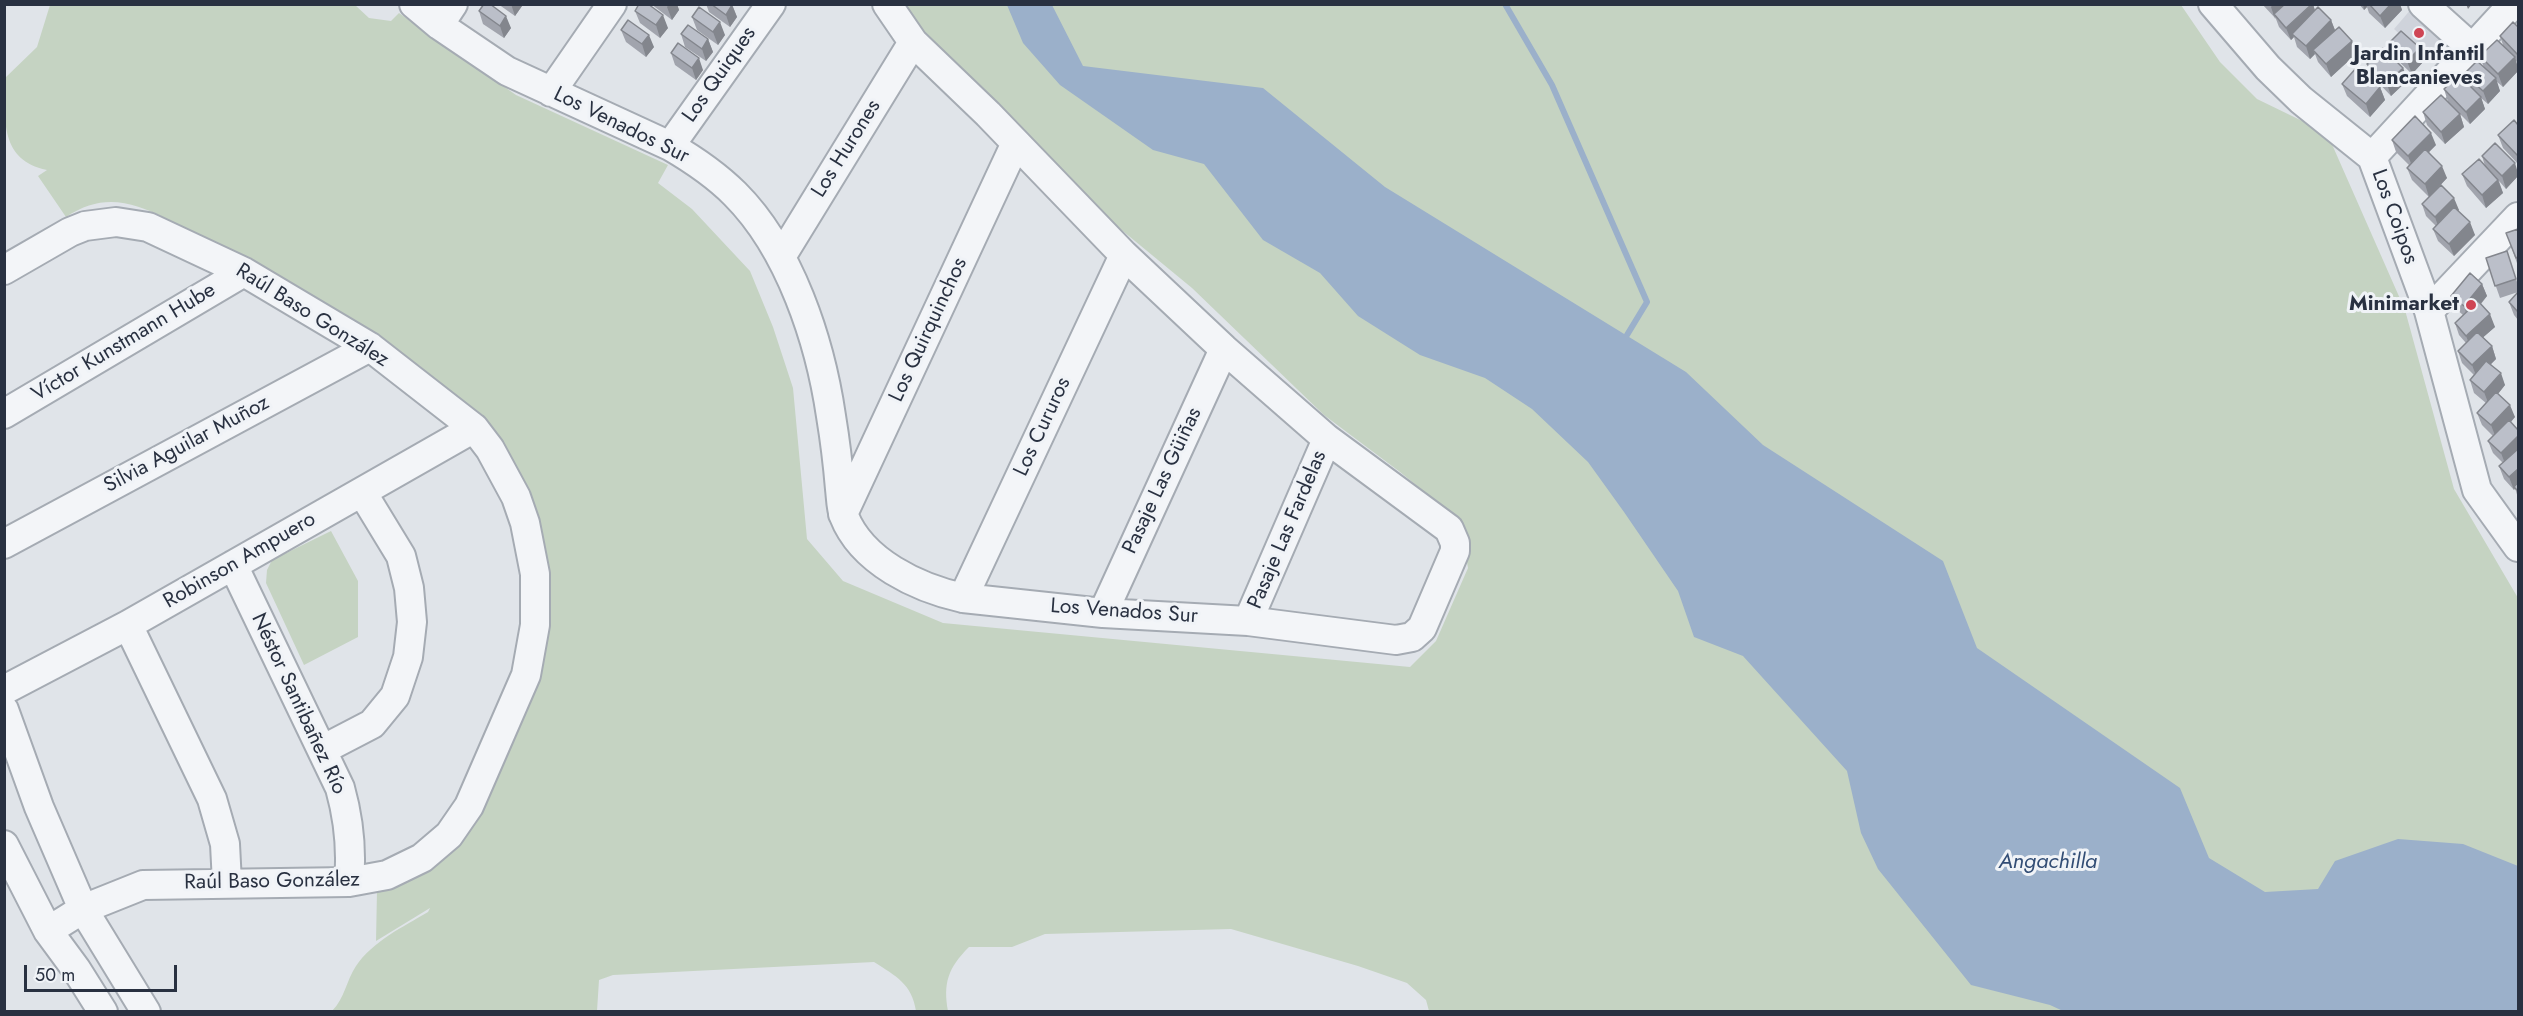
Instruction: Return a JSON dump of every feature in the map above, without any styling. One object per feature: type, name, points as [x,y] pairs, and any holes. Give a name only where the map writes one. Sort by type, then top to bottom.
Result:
[{"type":"street","name":"Los Venados Sur","points":[[414,4],[446,15],[507,71],[670,146],[701,165],[736,195],[753,214],[781,257],[808,325],[823,376],[836,443],[843,514],[866,546],[900,575],[920,585],[963,598],[1102,613],[1248,621],[1396,640],[1412,637],[1426,623],[1455,551],[1453,535],[1445,525],[1327,439],[1224,349],[1124,255],[988,114],[913,42],[887,4]]},
{"type":"street","points":[[551,92],[612,4]]},
{"type":"street","name":"Los Quiques","points":[[670,146],[771,4]]},
{"type":"street","name":"Los Coipos","points":[[2213,4],[2268,68],[2301,100],[2372,158],[2429,311],[2477,490],[2518,547]]},
{"type":"street","points":[[2423,4],[2473,49]]},
{"type":"street","points":[[2372,158],[2513,4]]},
{"type":"street","name":"Los Hurones","points":[[781,257],[913,42]]},
{"type":"street","name":"Los Quirquinchos","points":[[843,514],[1016,145]]},
{"type":"street","points":[[2429,311],[2518,217]]},
{"type":"street","name":"Raúl Baso González","points":[[4,270],[70,232],[85,226],[116,222],[148,227],[244,272],[370,347],[474,428],[490,449],[516,497],[532,549],[536,608],[533,642],[526,675],[469,806],[449,834],[422,858],[378,877],[349,882],[143,885],[83,909],[48,931]]},
{"type":"street","name":"Los Cururos","points":[[963,598],[1124,255]]},
{"type":"street","name":"Víctor Kunstmann Hube","points":[[4,414],[244,272]]},
{"type":"street","name":"Silvia Aguilar Muñoz","points":[[4,544],[370,347]]},
{"type":"street","name":"Pasaje Las Güiñas","points":[[1102,613],[1224,349]]},
{"type":"street","name":"Robinson Ampuero","points":[[4,690],[128,625],[474,428]]},
{"type":"street","name":"Pasaje Las Fardelas","points":[[1248,621],[1327,439]]},
{"type":"street","points":[[322,750],[372,724],[395,696],[408,657],[412,622],[409,588],[400,556],[362,492]]},
{"type":"street","name":"Néstor Santibañez Río","points":[[233,565],[340,788],[351,844],[349,882]]},
{"type":"street","points":[[128,625],[212,799],[225,844],[227,883]]},
{"type":"street","points":[[4,710],[39,807],[83,909],[146,1011]]},
{"type":"street","points":[[4,844],[48,931],[103,1011]]},
{"type":"shaded area","name":"Jardin Infantil Blancanieves","points":[[2412,8],[2445,37],[2426,58],[2394,29]]},
{"type":"green space","points":[[50,5],[355,5],[369,18],[391,21],[399,13],[516,95],[668,165],[658,183],[692,209],[750,271],[773,327],[793,388],[807,539],[843,581],[943,623],[1410,667],[1436,641],[1468,568],[1460,521],[1324,415],[1192,288],[1090,204],[895,5],[2181,5],[2220,62],[2257,99],[2327,133],[2405,310],[2454,489],[2518,598],[2518,1011],[1429,1011],[1426,1000],[1407,983],[1358,966],[1231,929],[1045,934],[1012,947],[969,947],[956,962],[949,976],[946,992],[948,1011],[916,1011],[907,987],[874,962],[613,975],[599,980],[597,1011],[332,1011],[340,1001],[356,966],[363,957],[380,942],[428,912],[430,908],[376,941],[377,891],[465,833],[542,577],[442,386],[420,366],[154,213],[129,204],[104,202],[79,209],[66,217],[38,176],[47,170],[32,165],[21,157],[13,148],[6,124],[4,79],[37,47]]},
{"type":"green space","points":[[331,531],[358,581],[358,637],[304,665],[266,583],[267,570],[272,560]]},
{"type":"water","name":"Angachilla","points":[[1007,5],[1052,5],[1083,66],[1263,88],[1385,187],[1686,372],[1763,445],[1943,561],[1977,648],[2180,788],[2209,858],[2265,892],[2318,889],[2335,861],[2398,839],[2463,844],[2518,866],[2518,1011],[2063,1011],[2050,1005],[1971,985],[1878,869],[1861,833],[1847,771],[1743,656],[1694,637],[1678,591],[1588,462],[1532,409],[1485,378],[1420,355],[1358,316],[1320,273],[1263,240],[1204,164],[1153,150],[1060,85],[1023,43]]},
{"type":"building","points":[[484,4],[490,4],[506,16],[500,26],[479,11]]},
{"type":"building","points":[[639,4],[648,4],[663,15],[656,25],[635,11]]},
{"type":"building","points":[[711,4],[732,4],[732,5],[726,15]]},
{"type":"building","points":[[2285,4],[2312,4],[2286,28],[2274,14]]},
{"type":"building","points":[[2369,4],[2391,4],[2380,16]]},
{"type":"building","points":[[699,7],[720,22],[713,32],[692,17]]},
{"type":"building","points":[[2318,7],[2331,20],[2306,46],[2292,34]]},
{"type":"building","points":[[628,20],[649,35],[642,44],[621,30]]},
{"type":"building","points":[[2513,22],[2518,27],[2518,55],[2500,36]]},
{"type":"building","points":[[688,25],[708,39],[702,49],[681,34]]},
{"type":"building","points":[[2339,27],[2352,41],[2326,64],[2313,50]]},
{"type":"building","points":[[2401,31],[2420,48],[2407,61],[2388,44]]},
{"type":"building","points":[[2497,40],[2515,57],[2498,74],[2480,56]]},
{"type":"building","points":[[678,43],[699,58],[692,68],[671,53]]},
{"type":"building","points":[[2383,48],[2403,68],[2387,84],[2367,64]]},
{"type":"building","points":[[2477,61],[2496,78],[2483,91],[2464,74]]},
{"type":"building","points":[[2357,67],[2380,87],[2366,104],[2342,84]]},
{"type":"building","points":[[2459,75],[2481,97],[2466,112],[2444,89]]},
{"type":"building","points":[[2441,95],[2460,114],[2441,132],[2423,112]]},
{"type":"building","points":[[2415,116],[2431,133],[2408,156],[2392,140]]},
{"type":"building","points":[[2514,120],[2518,125],[2518,156],[2498,135]]},
{"type":"building","points":[[2495,143],[2515,163],[2502,176],[2482,156]]},
{"type":"building","points":[[2425,149],[2442,166],[2425,184],[2407,168]]},
{"type":"building","points":[[2479,159],[2498,180],[2482,195],[2462,174]]},
{"type":"building","points":[[2441,185],[2454,198],[2435,217],[2422,204]]},
{"type":"building","points":[[2454,207],[2470,222],[2449,244],[2433,229]]},
{"type":"building","points":[[2518,229],[2518,257],[2516,258],[2506,233]]},
{"type":"building","points":[[2507,251],[2516,279],[2495,286],[2486,258]]},
{"type":"building","points":[[2470,273],[2482,284],[2464,306],[2451,296]]},
{"type":"building","points":[[2518,292],[2518,312],[2509,302]]},
{"type":"building","points":[[2478,301],[2490,314],[2466,336],[2455,323]]},
{"type":"building","points":[[2477,332],[2492,346],[2472,365],[2458,351]]},
{"type":"building","points":[[2486,361],[2501,373],[2484,392],[2470,380]]},
{"type":"building","points":[[2496,392],[2510,405],[2491,425],[2477,413]]},
{"type":"building","points":[[2509,420],[2518,430],[2518,436],[2501,453],[2488,441]]},
{"type":"building","points":[[2518,449],[2518,469],[2509,477],[2499,466]]},
{"type":"waterway","points":[[1505,4],[1552,85],[1647,302],[1627,335]]},
{"type":"place","name":"Jardin Infantil Blancanieves","points":[[2419,33]]},
{"type":"place","name":"Minimarket","points":[[2471,305]]}]
